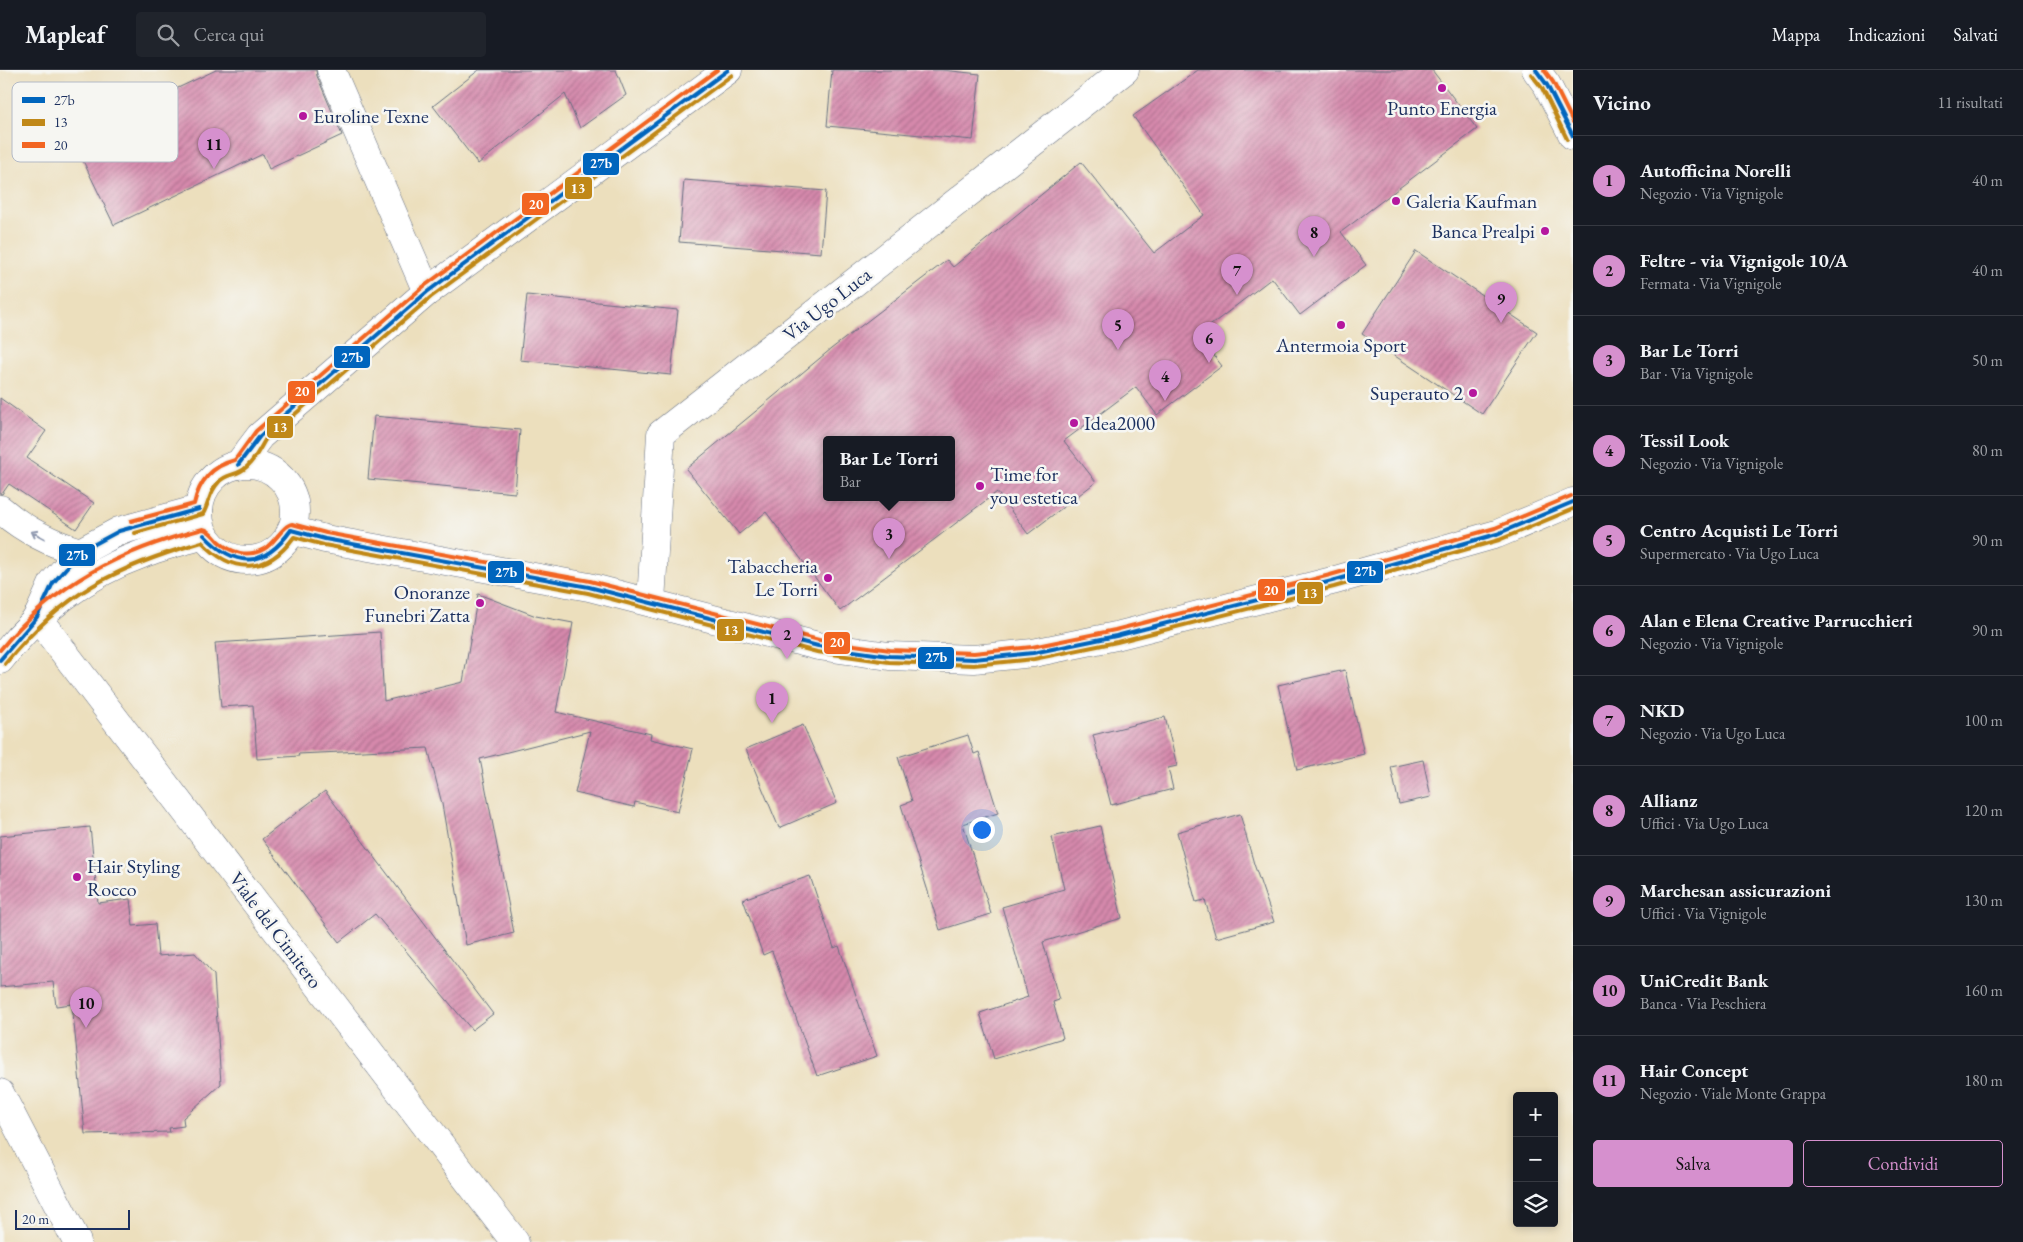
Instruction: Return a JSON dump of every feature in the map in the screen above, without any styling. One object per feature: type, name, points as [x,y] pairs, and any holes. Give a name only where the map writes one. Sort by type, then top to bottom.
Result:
[{"type":"street","points":[[331,70],[427,292]]},
{"type":"street","points":[[238,465],[260,436],[427,292],[728,70]]},
{"type":"street","name":"Via Ugo Luca","points":[[651,602],[661,434],[1125,70]]},
{"type":"street","points":[[1536,70],[1547,85],[1573,136]]},
{"type":"street","points":[[238,465],[253,465],[267,468],[279,477],[288,488],[293,501],[295,516],[291,530],[283,544],[272,554],[257,559],[242,560],[227,556],[214,548],[204,536],[200,523],[199,509],[201,497],[207,485],[226,469],[238,465]]},
{"type":"street","points":[[291,530],[325,540],[588,588],[651,602],[818,646],[889,656],[974,659],[1033,653],[1116,636],[1332,581],[1497,534],[1573,502]]},
{"type":"street","points":[[0,509],[14,521],[37,535],[58,545],[80,552]]},
{"type":"street","points":[[37,617],[53,583],[80,552],[119,531],[199,509]]},
{"type":"street","points":[[0,660],[37,617],[93,577],[142,554],[204,536]]},
{"type":"street","name":"Viale del Cimitero","points":[[37,617],[515,1242]]},
{"type":"street","points":[[0,1092],[77,1242]]},
{"type":"building","points":[[216,70],[316,70],[342,135],[269,169],[263,154],[114,225],[84,162],[178,162],[178,88]]},
{"type":"building","points":[[479,70],[616,70],[626,95],[580,128],[565,94],[478,164],[433,106]]},
{"type":"building","points":[[832,70],[942,70],[980,74],[973,140],[827,126]]},
{"type":"building","points":[[1198,70],[1432,70],[1477,129],[1341,232],[1366,265],[1300,315],[1272,278],[1198,335],[1222,366],[1157,415],[1136,387],[1064,441],[1096,482],[1028,534],[997,492],[840,611],[766,512],[739,534],[686,469],[831,349],[947,260],[953,267],[1081,162],[1154,253],[1204,215],[1133,116]]},
{"type":"building","points":[[684,180],[826,191],[821,253],[679,242]]},
{"type":"building","points":[[1416,251],[1537,332],[1482,414],[1362,334]]},
{"type":"building","points":[[527,295],[678,310],[671,375],[520,360]]},
{"type":"building","points":[[0,398],[46,431],[27,458],[94,503],[76,529],[9,484],[0,494]]},
{"type":"building","points":[[374,416],[520,430],[515,493],[368,479]]},
{"type":"building","points":[[478,594],[536,616],[573,623],[556,712],[651,734],[650,739],[693,749],[678,812],[635,802],[634,807],[575,793],[590,731],[480,759],[514,933],[466,945],[442,804],[428,748],[298,754],[299,756],[257,759],[253,705],[221,707],[215,643],[380,632],[384,701],[463,682]]},
{"type":"building","points":[[1345,670],[1364,754],[1297,770],[1278,685]]},
{"type":"building","points":[[1165,717],[1177,766],[1168,768],[1173,789],[1111,805],[1093,735]]},
{"type":"building","points":[[803,725],[837,803],[779,828],[746,749]]},
{"type":"building","points":[[968,735],[974,754],[979,752],[998,813],[963,824],[991,914],[940,930],[901,805],[912,801],[898,757]]},
{"type":"building","points":[[1423,760],[1431,797],[1399,804],[1391,767]]},
{"type":"building","points":[[325,791],[493,1014],[472,1030],[375,914],[339,942],[262,839]]},
{"type":"building","points":[[1240,814],[1254,864],[1274,922],[1216,938],[1205,900],[1196,902],[1177,832]]},
{"type":"building","points":[[1100,826],[1122,918],[1043,942],[1059,1000],[1053,1002],[1063,1038],[994,1059],[980,1013],[1028,997],[1002,907],[1064,889],[1052,837]]},
{"type":"building","points":[[90,827],[98,903],[130,899],[133,926],[155,924],[158,956],[195,953],[214,975],[221,1084],[183,1118],[184,1126],[169,1128],[170,1132],[85,1134],[72,1004],[56,1006],[53,982],[0,987],[0,836]]},
{"type":"building","points":[[810,876],[834,948],[839,946],[877,1056],[817,1076],[772,951],[763,955],[743,899]]},
{"type":"transit line","name":"20","points":[[131,521],[194,504],[199,488],[213,470],[235,460],[256,431],[423,287],[717,70]]},
{"type":"transit line","name":"27b","points":[[238,465],[260,436],[427,292],[728,70]]},
{"type":"transit line","name":"27b","points":[[1536,70],[1547,85],[1573,136]]},
{"type":"transit line","name":"20","points":[[1544,70],[1553,82],[1573,122]]},
{"type":"transit line","name":"13","points":[[1531,74],[1542,88],[1567,139]]},
{"type":"transit line","name":"13","points":[[135,533],[203,514],[213,490],[221,480],[238,473],[249,465],[265,440],[431,297],[732,75]]},
{"type":"transit line","name":"20","points":[[0,650],[21,626],[43,606],[91,572],[144,547],[203,529],[210,532],[228,549],[246,554],[258,552],[268,547],[285,528],[292,524],[326,533],[590,581],[819,640],[890,650],[974,653],[1032,647],[1115,630],[1330,575],[1495,528],[1571,496]]},
{"type":"transit line","name":"27b","points":[[291,530],[325,539],[589,587],[818,646],[889,656],[974,659],[1033,653],[1116,636],[1332,581],[1497,534],[1573,502]]},
{"type":"transit line","name":"27b","points":[[0,660],[37,617],[53,583],[80,552],[119,531],[199,509]]},
{"type":"transit line","name":"13","points":[[5,664],[48,618],[93,586],[142,562],[202,542],[214,553],[226,560],[238,565],[250,566],[261,564],[273,558],[294,537],[324,545],[588,593],[817,652],[889,662],[974,665],[1034,659],[1117,642],[1334,587],[1499,540],[1573,509]]},
{"type":"transit line","name":"27b","points":[[204,535],[227,554],[249,559],[271,552],[291,530]]},
{"type":"place","name":"Punto Energia","points":[[1442,88]]},
{"type":"place","name":"Euroline Texne","points":[[303,116]]},
{"type":"place","name":"Hair Concept","points":[[214,169]]},
{"type":"place","name":"Galeria Kaufman","points":[[1396,201]]},
{"type":"place","name":"Banca Prealpi","points":[[1545,231]]},
{"type":"place","name":"Allianz","points":[[1314,257]]},
{"type":"place","name":"NKD","points":[[1237,295]]},
{"type":"place","name":"Marchesan assicurazioni","points":[[1501,323]]},
{"type":"place","name":"Antermoia Sport","points":[[1341,325]]},
{"type":"place","name":"Centro Acquisti Le Torri","points":[[1118,350]]},
{"type":"place","name":"Alan e Elena Creative Parrucchieri","points":[[1209,363]]},
{"type":"place","name":"Superauto 2","points":[[1473,393]]},
{"type":"place","name":"Tessil Look","points":[[1165,401]]},
{"type":"place","name":"Idea2000","points":[[1074,423]]},
{"type":"place","name":"Time for you estetica","points":[[980,486]]},
{"type":"place","name":"Bar Le Torri","points":[[889,559]]},
{"type":"place","name":"Tabaccheria Le Torri","points":[[828,578]]},
{"type":"place","name":"Onoranze Funebri Zatta","points":[[480,603]]},
{"type":"place","name":"Feltre - via Vignigole 10/A","points":[[787,659]]},
{"type":"place","name":"Autofficina Norelli","points":[[772,723]]},
{"type":"place","name":"Hair Styling Rocco","points":[[77,877]]},
{"type":"place","name":"UniCredit Bank","points":[[86,1028]]}]
